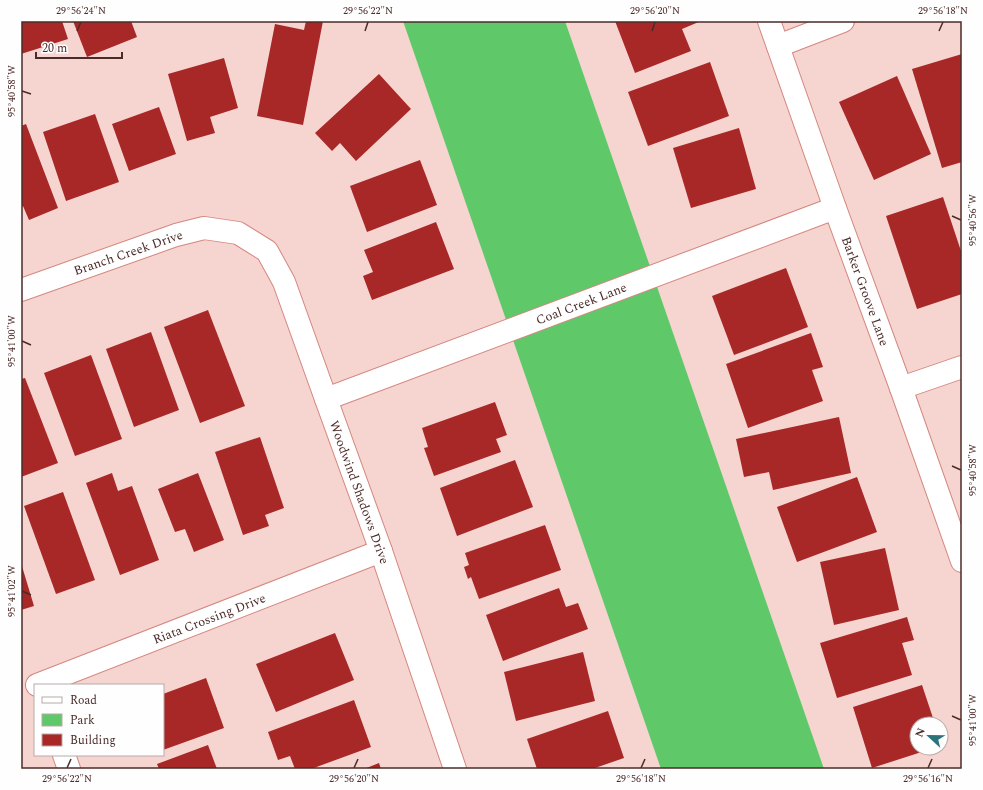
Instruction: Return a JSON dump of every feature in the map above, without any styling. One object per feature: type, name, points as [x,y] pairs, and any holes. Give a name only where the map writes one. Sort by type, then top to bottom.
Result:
[{"type":"street","name":"Barker Groove Lane","points":[[769,21],[835,208],[902,388],[962,561]]},
{"type":"street","points":[[778,46],[843,21]]},
{"type":"street","name":"Coal Creek Lane","points":[[326,399],[835,208]]},
{"type":"street","name":"Branch Creek Drive","points":[[21,290],[176,234],[204,228],[238,234]]},
{"type":"street","name":"Woodwind Shadows Drive","points":[[238,234],[267,251],[280,276],[381,551],[455,769]]},
{"type":"street","points":[[902,388],[962,367]]},
{"type":"street","name":"Riata Crossing Drive","points":[[39,684],[381,551]]},
{"type":"street","points":[[64,756],[69,769]]},
{"type":"green space","points":[[403,21],[565,21],[824,769],[661,769]]},
{"type":"building","points":[[21,21],[62,21],[68,39],[21,54]]},
{"type":"building","points":[[73,21],[131,21],[137,37],[87,57]]},
{"type":"building","points":[[306,21],[323,21],[303,125],[257,116],[275,24],[304,30]]},
{"type":"building","points":[[615,21],[701,21],[682,29],[691,51],[635,73]]},
{"type":"building","points":[[962,54],[962,162],[942,168],[912,69]]},
{"type":"building","points":[[224,58],[238,108],[210,117],[215,133],[187,141],[168,74]]},
{"type":"building","points":[[710,62],[729,116],[648,146],[628,92]]},
{"type":"building","points":[[379,74],[411,109],[356,161],[340,143],[332,151],[315,133]]},
{"type":"building","points":[[897,76],[931,154],[874,180],[839,102]]},
{"type":"building","points":[[159,107],[176,154],[129,171],[112,124]]},
{"type":"building","points":[[95,114],[119,182],[66,201],[43,132]]},
{"type":"building","points":[[26,124],[58,208],[29,220],[23,206],[21,207],[21,126]]},
{"type":"building","points":[[739,128],[756,189],[691,208],[673,148]]},
{"type":"building","points":[[420,160],[437,205],[367,232],[350,186]]},
{"type":"building","points":[[943,197],[962,254],[962,294],[917,309],[886,216]]},
{"type":"building","points":[[436,222],[454,269],[372,300],[363,276],[373,272],[364,250]]},
{"type":"building","points":[[786,268],[808,327],[734,355],[712,296]]},
{"type":"building","points":[[208,310],[245,406],[200,423],[164,327]]},
{"type":"building","points":[[151,332],[179,410],[134,427],[106,349]]},
{"type":"building","points":[[811,333],[823,367],[812,370],[823,401],[748,428],[726,364]]},
{"type":"building","points":[[91,355],[122,439],[75,456],[44,373]]},
{"type":"building","points":[[25,378],[58,463],[21,477],[21,379]]},
{"type":"building","points":[[495,402],[507,435],[496,439],[501,452],[434,476],[424,448],[428,447],[422,428]]},
{"type":"building","points":[[839,417],[851,473],[773,490],[769,472],[744,477],[736,439]]},
{"type":"building","points":[[260,437],[284,508],[265,515],[269,526],[243,535],[215,452]]},
{"type":"building","points":[[515,460],[533,507],[457,536],[440,488]]},
{"type":"building","points":[[112,473],[118,491],[132,486],[159,560],[120,575],[86,483]]},
{"type":"building","points":[[198,473],[224,540],[194,552],[185,529],[175,532],[158,489]]},
{"type":"building","points":[[857,477],[877,532],[797,562],[777,507]]},
{"type":"building","points":[[63,492],[95,580],[56,594],[24,506]]},
{"type":"building","points":[[545,525],[561,570],[479,599],[471,577],[468,579],[464,567],[469,565],[465,553]]},
{"type":"building","points":[[885,548],[899,610],[834,625],[820,562]]},
{"type":"building","points":[[21,563],[34,606],[21,610]]},
{"type":"building","points":[[559,588],[566,607],[578,603],[588,629],[503,661],[486,615]]},
{"type":"building","points":[[907,617],[914,640],[902,643],[912,675],[837,698],[820,643]]},
{"type":"building","points":[[335,633],[354,680],[276,712],[256,664]]},
{"type":"building","points":[[583,652],[595,701],[516,721],[504,672]]},
{"type":"building","points":[[206,678],[224,728],[164,750],[164,694]]},
{"type":"building","points":[[922,685],[932,716],[909,716],[909,756],[872,768],[853,707]]},
{"type":"building","points":[[354,700],[371,747],[311,769],[295,769],[290,756],[278,760],[268,732]]},
{"type":"building","points":[[608,711],[624,758],[592,769],[537,769],[527,739]]},
{"type":"building","points":[[208,745],[217,769],[159,769],[157,764]]},
{"type":"building","points":[[379,763],[381,769],[364,769]]}]
